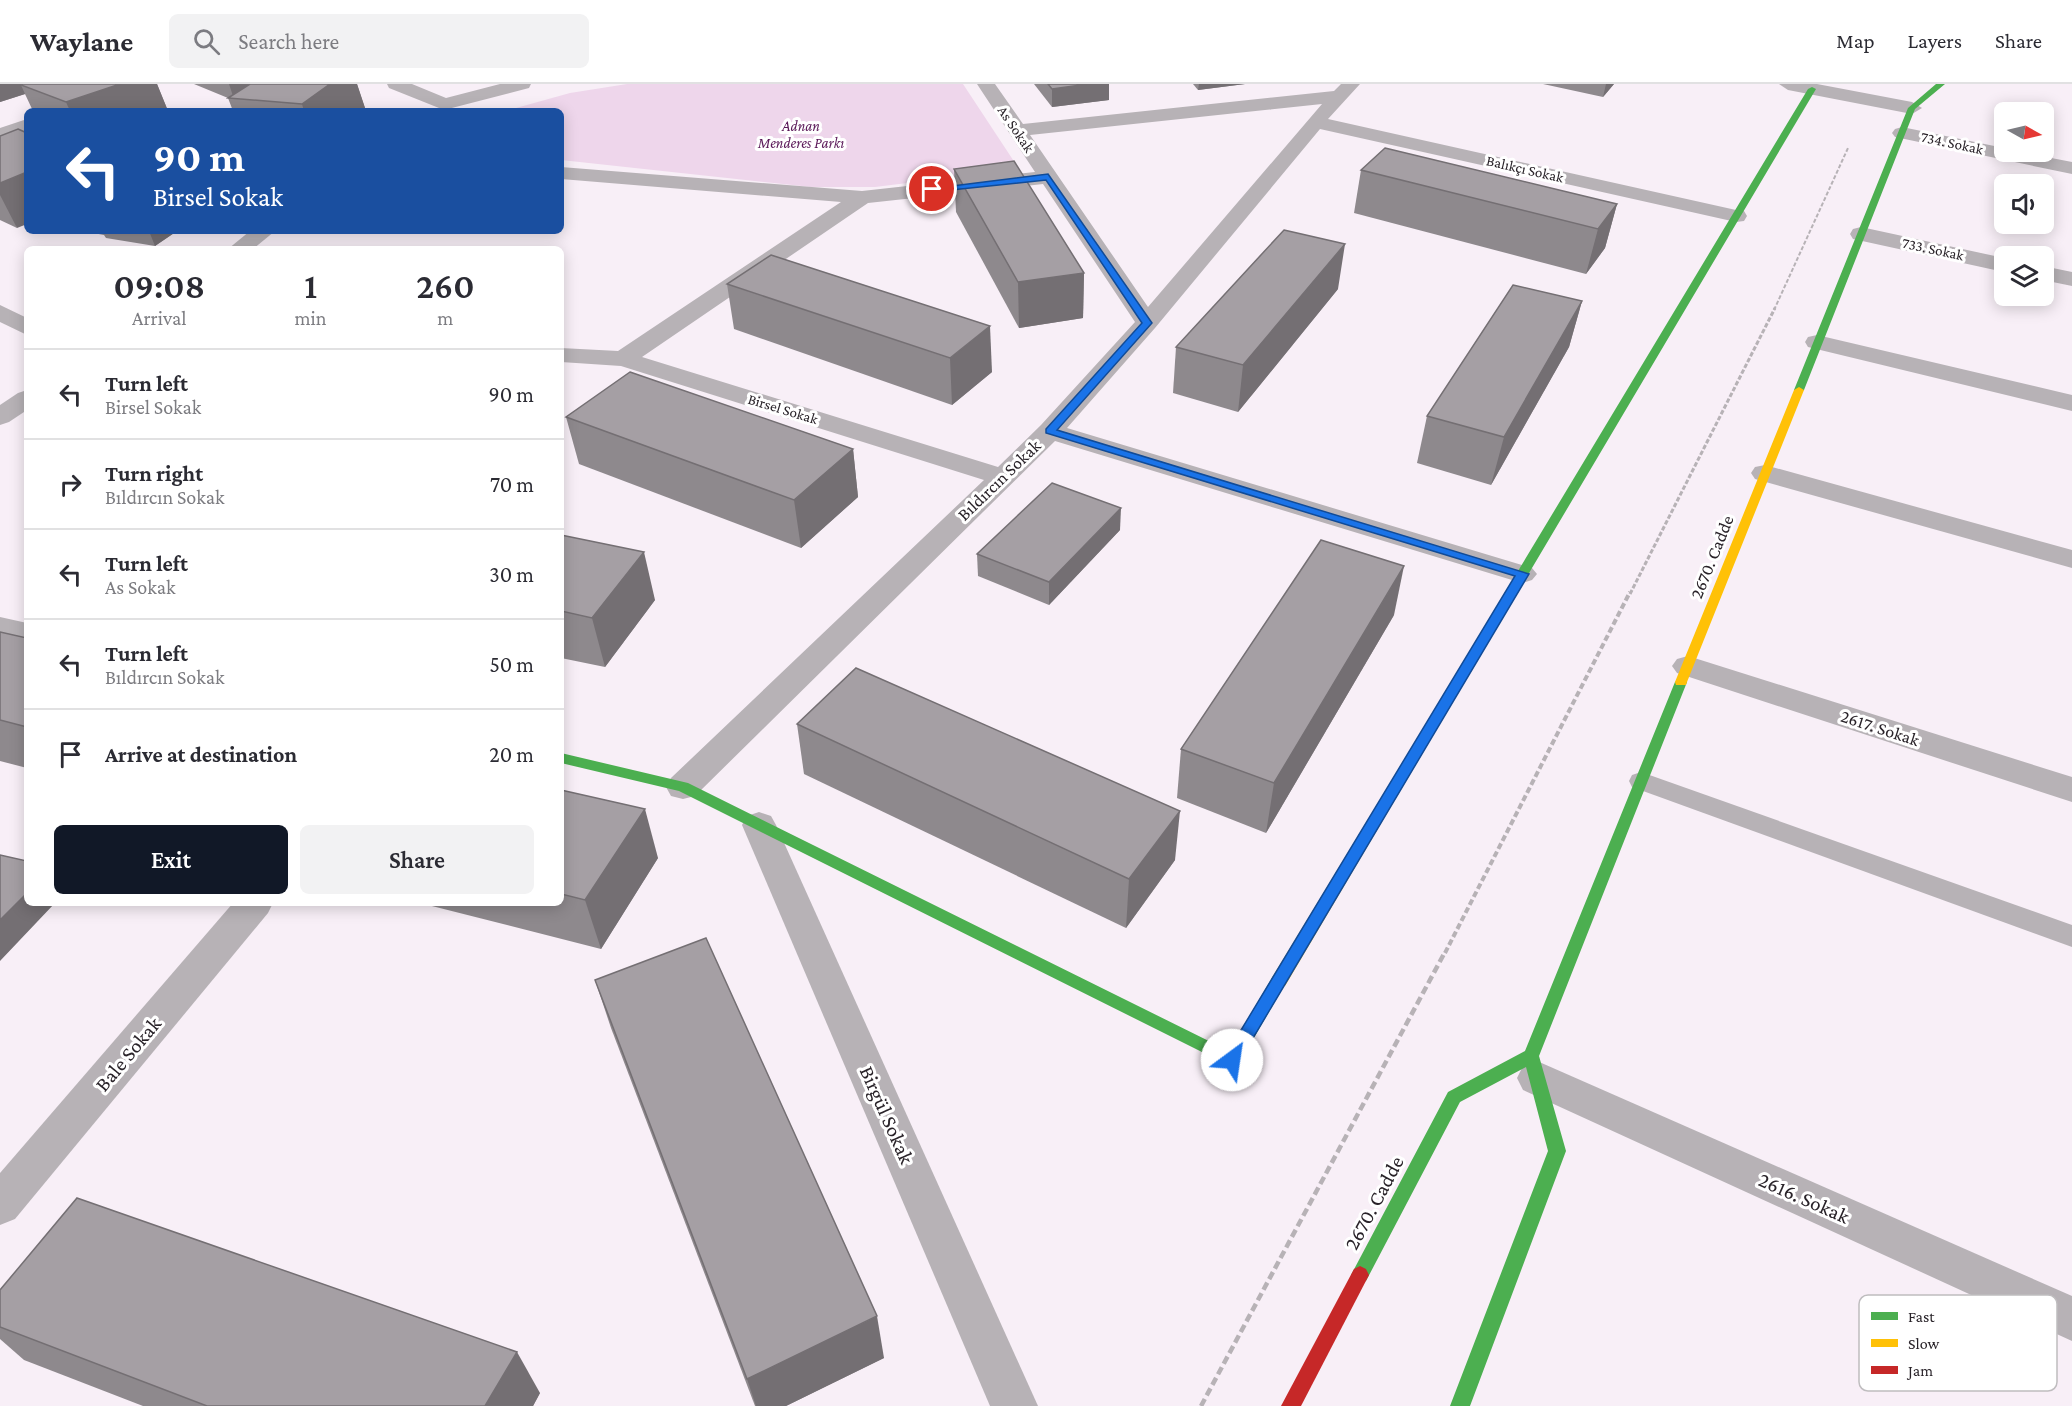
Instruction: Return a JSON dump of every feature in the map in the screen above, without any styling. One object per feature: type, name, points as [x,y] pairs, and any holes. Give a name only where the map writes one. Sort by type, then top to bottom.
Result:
[{"type":"street","points":[[396,84],[440,107],[522,84]]},
{"type":"street","name":"As Sokak","points":[[986,84],[1147,323]]},
{"type":"street","points":[[1788,84],[1912,108]]},
{"type":"street","name":"2670. Cadde","points":[[1291,1406],[1454,1097],[1534,1067],[1641,781],[1902,132],[1912,108],[1941,84]]},
{"type":"street","points":[[564,759],[683,787],[1232,1060],[1812,89]]},
{"type":"street","name":"Bıldırcın Sokak","points":[[1017,131],[1345,90]]},
{"type":"street","name":"Bıldırcın Sokak","points":[[683,787],[1050,431],[1147,323],[1315,122],[1345,90]]},
{"type":"street","name":"Balıkçı Sokak","points":[[1315,122],[1736,216]]},
{"type":"street","points":[[0,135],[24,126]]},
{"type":"street","name":"734. Sokak","points":[[1902,132],[2072,168]]},
{"type":"street","points":[[564,173],[862,197],[1048,177]]},
{"type":"street","points":[[622,359],[862,197]]},
{"type":"street","points":[[243,246],[260,234]]},
{"type":"street","name":"733. Sokak","points":[[1861,234],[1994,263]]},
{"type":"street","points":[[2054,275],[2072,279]]},
{"type":"street","points":[[0,312],[24,326]]},
{"type":"street","points":[[1817,342],[2072,403]]},
{"type":"street","name":"Birsel Sokak","points":[[564,355],[622,359],[1003,477]]},
{"type":"street","points":[[0,417],[24,400]]},
{"type":"street","points":[[1050,431],[1522,574]]},
{"type":"street","points":[[1765,473],[2072,560]]},
{"type":"street","points":[[0,627],[24,632]]},
{"type":"street","name":"2617. Sokak","points":[[1688,666],[2072,790]]},
{"type":"street","name":"Birgül Sokak","points":[[759,825],[1014,1406]]},
{"type":"street","name":"Bale Sokak","points":[[0,1205],[252,906]]},
{"type":"street","points":[[1460,1406],[1557,1151],[1534,1067]]},
{"type":"street","name":"2616. Sokak","points":[[1534,1067],[2021,1295]]},
{"type":"street","name":"2616. Sokak","points":[[2057,1312],[2072,1319]]},
{"type":"lane","points":[[1641,781],[2072,936]]},
{"type":"path","points":[[1201,1406],[1449,946],[1757,347],[1851,141],[1902,132]]},
{"type":"green space","name":"Adnan Menderes Parkı","points":[[627,84],[963,84],[1019,169],[875,187],[811,187],[564,160],[564,108],[516,108],[570,93]]},
{"type":"building","points":[[120,84],[66,102],[21,85]]},
{"type":"building","points":[[250,84],[330,84],[302,104],[228,98]]},
{"type":"building","points":[[1048,84],[1088,84],[1052,89]]},
{"type":"building","points":[[18,129],[24,132],[24,173],[0,183],[0,136]]},
{"type":"building","points":[[1385,148],[1617,204],[1598,229],[1361,170]]},
{"type":"building","points":[[1014,161],[1084,273],[1018,282],[954,169]]},
{"type":"building","points":[[1284,230],[1345,244],[1243,365],[1176,347]]},
{"type":"building","points":[[771,255],[990,326],[950,358],[727,284]]},
{"type":"building","points":[[1513,285],[1582,301],[1504,437],[1427,416]]},
{"type":"building","points":[[630,372],[853,449],[794,500],[566,417]]},
{"type":"building","points":[[1052,483],[1121,508],[1049,582],[977,554]]},
{"type":"building","points":[[564,536],[644,552],[592,618],[564,612]]},
{"type":"building","points":[[1321,540],[1404,566],[1274,783],[1181,749]]},
{"type":"building","points":[[0,632],[24,637],[24,726],[0,720]]},
{"type":"building","points":[[856,668],[1180,811],[1129,879],[797,724]]},
{"type":"building","points":[[564,791],[645,809],[585,900],[564,895]]},
{"type":"building","points":[[0,855],[24,860],[24,896],[0,920]]},
{"type":"building","points":[[706,938],[877,1316],[747,1379],[595,980]]},
{"type":"building","points":[[77,1198],[517,1352],[485,1406],[207,1406],[0,1327],[0,1290]]},
{"type":"traffic: fast","points":[[1799,390],[1912,108],[1941,84]]},
{"type":"traffic: fast","points":[[1428,732],[1812,89]]},
{"type":"traffic: fast","points":[[1531,1056],[1681,682]]},
{"type":"traffic: fast","points":[[564,759],[683,787],[1232,1060],[1279,981]]},
{"type":"traffic: fast","points":[[1360,1275],[1454,1097],[1531,1056],[1557,1151],[1460,1406]]},
{"type":"traffic: slow","points":[[1681,682],[1799,390]]},
{"type":"traffic: slow","points":[[1279,981],[1428,732]]},
{"type":"traffic: jam","points":[[1291,1406],[1360,1275]]},
{"type":"route","points":[[932,189],[1048,177],[1147,323],[1050,431],[1522,574],[1232,1060]]}]
